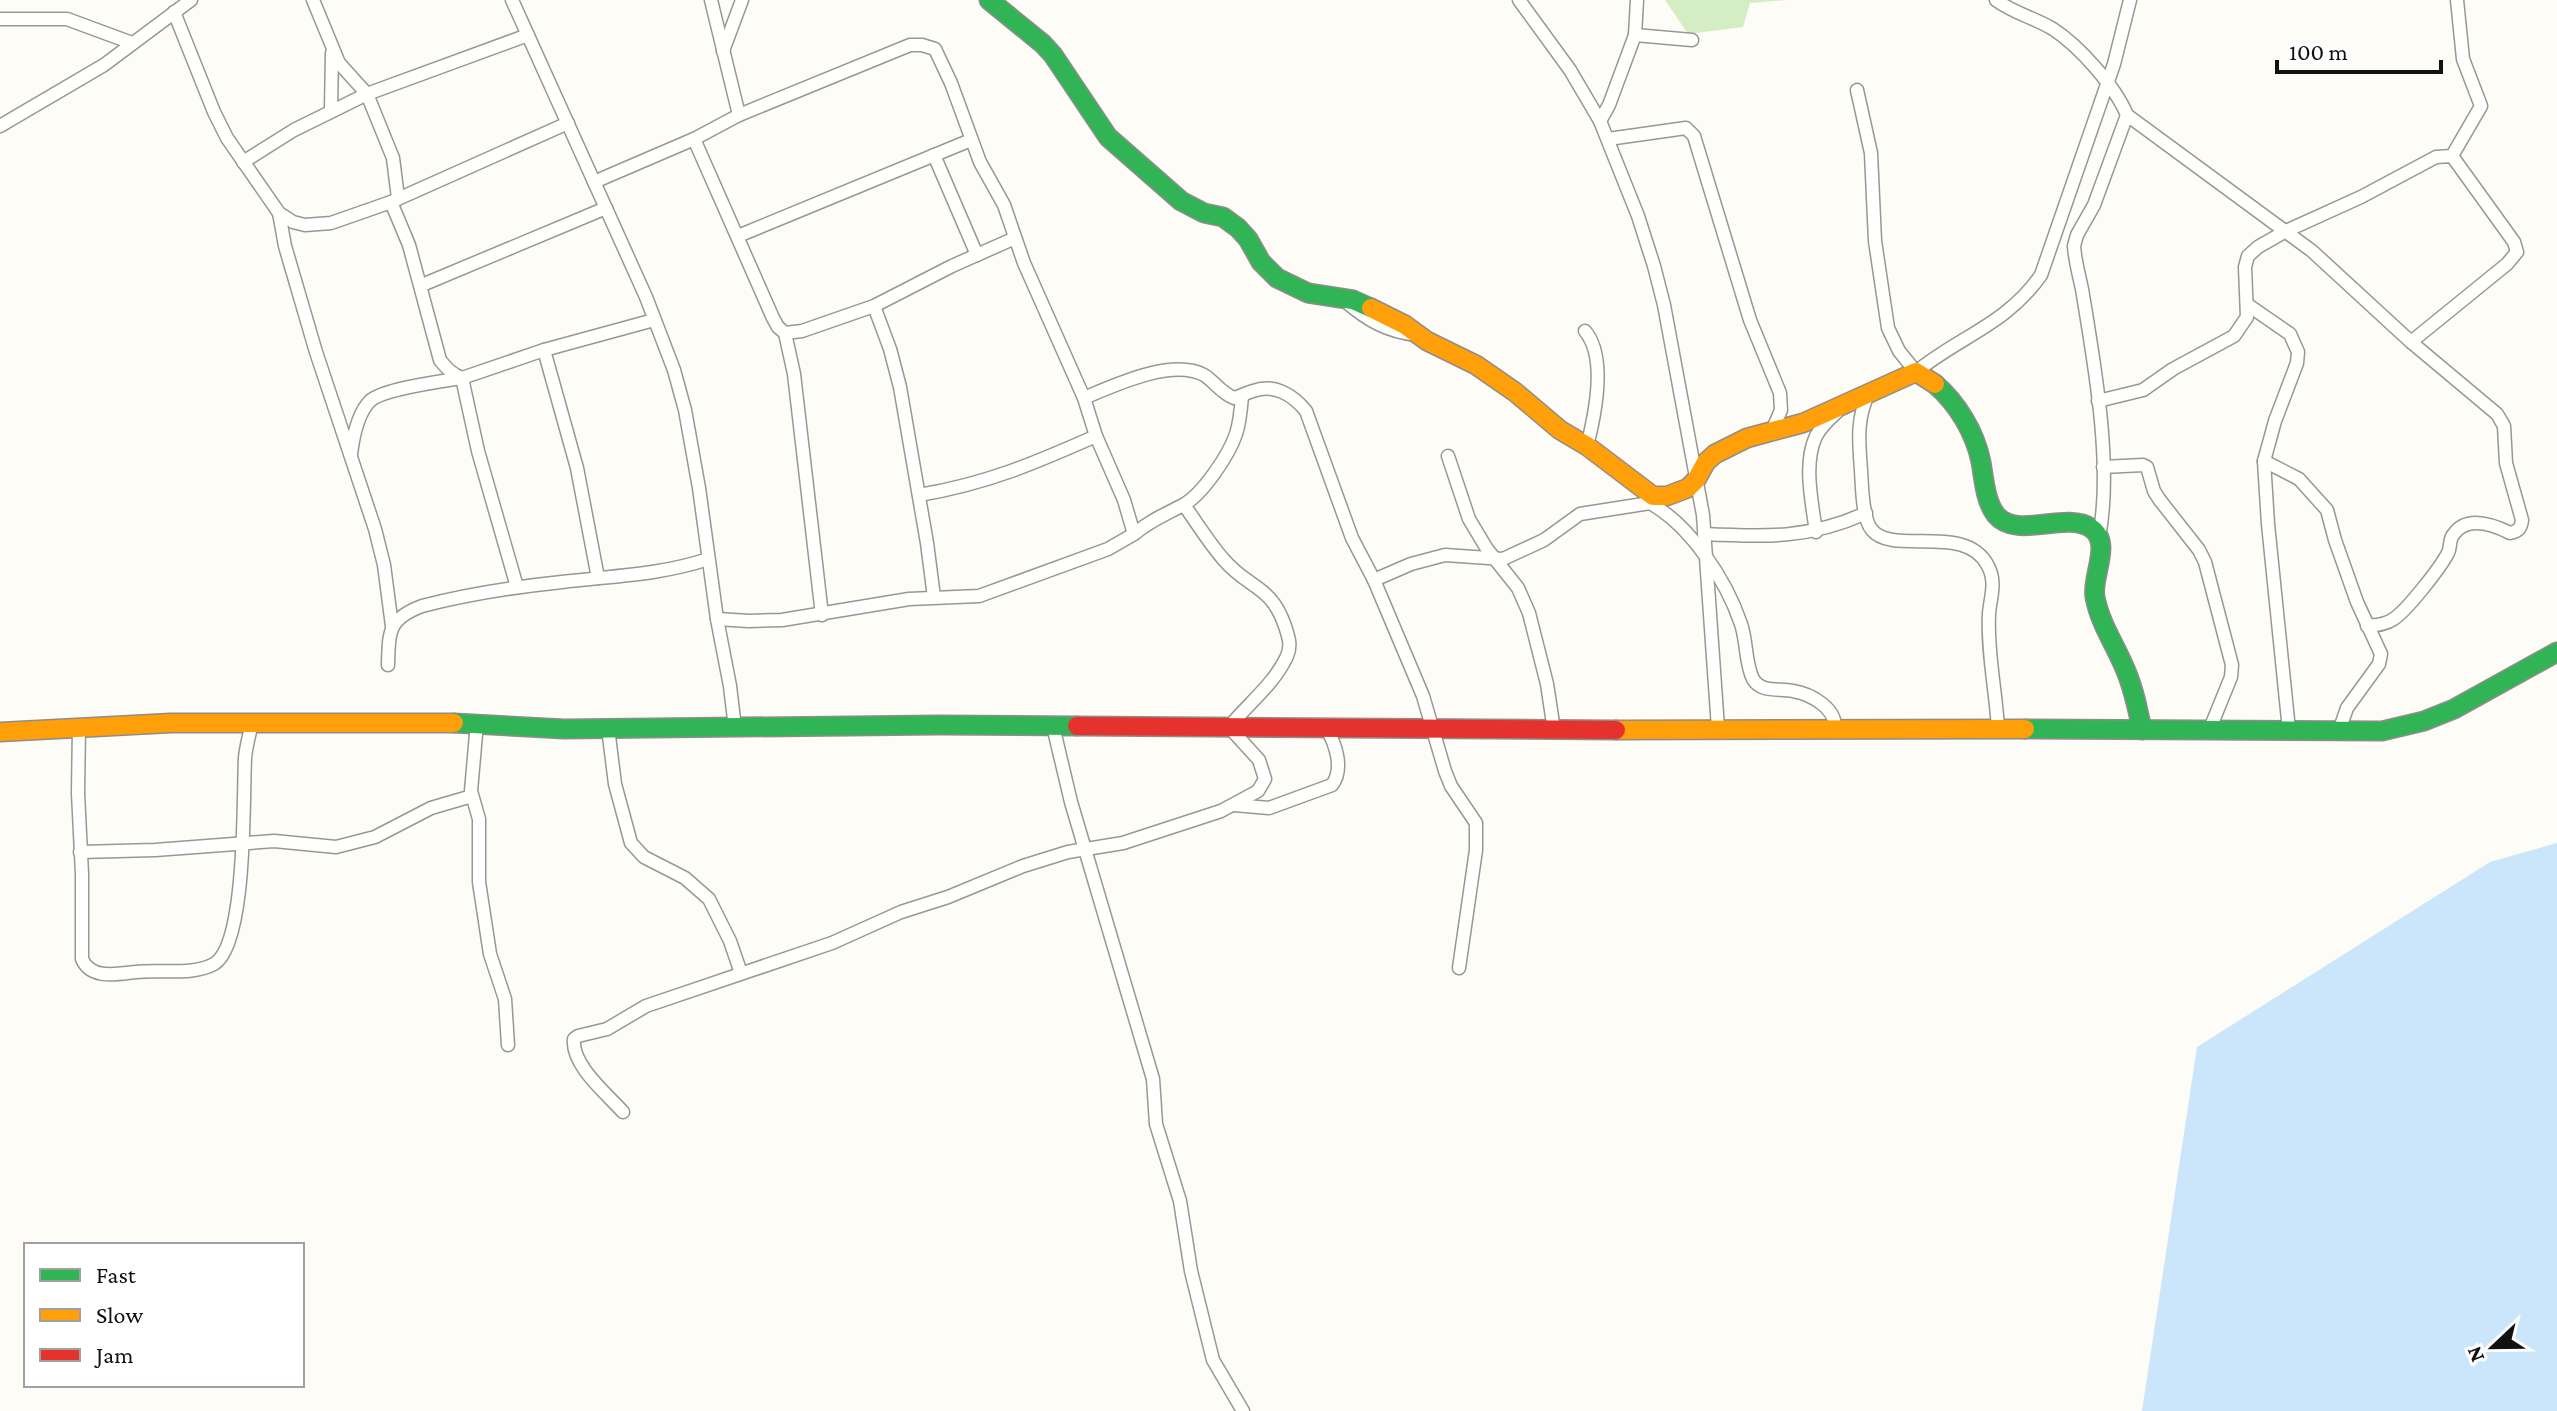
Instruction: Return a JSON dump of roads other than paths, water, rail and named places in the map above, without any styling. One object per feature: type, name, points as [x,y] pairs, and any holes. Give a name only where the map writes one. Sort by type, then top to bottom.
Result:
[{"type":"main road","points":[[989,0],[1053,55],[1108,137],[1156,181],[1193,209],[1223,217],[1238,228],[1261,262],[1277,278],[1308,293],[1367,306],[1476,365],[1653,496],[1679,492],[1696,480],[1706,462],[1715,454],[1747,438],[1803,423],[1916,372],[1927,377],[1950,399],[1969,431],[1979,453],[1990,500],[1998,517],[2008,524],[2064,523],[2084,526],[2093,529],[2099,537],[2101,548],[2094,589],[2097,605],[2127,675],[2142,730]]},
{"type":"main road","points":[[0,732],[252,722],[477,723],[564,729],[1053,726],[2382,731],[2432,719],[2557,652]]},
{"type":"street","points":[[0,126],[104,65],[191,0]]},
{"type":"street","points":[[313,0],[339,63],[367,94],[387,138],[393,158],[394,200],[422,285],[440,360],[447,369],[462,378],[478,451],[517,587]]},
{"type":"street","points":[[512,0],[606,208],[674,370],[685,410],[699,488],[735,728]]},
{"type":"street","points":[[711,0],[739,115]]},
{"type":"street","points":[[723,51],[742,0]]},
{"type":"street","points":[[1519,0],[1570,70],[1600,121],[1638,216],[1654,266],[1664,305],[1704,534],[1718,728]]},
{"type":"street","points":[[1600,121],[1635,35],[1637,0]]},
{"type":"street","points":[[1996,0],[2052,28],[2066,39],[2107,84],[2127,115],[2286,231],[2342,277],[2411,342],[2481,398],[2501,419],[2506,463],[2522,520],[2521,527],[2510,533],[2482,522],[2455,532],[2448,552],[2409,604],[2389,622],[2367,626]]},
{"type":"street","points":[[1857,90],[1871,153],[1875,241],[1888,328],[1899,351],[1916,372],[2009,311],[2031,290],[2041,275],[2107,84],[2130,0]]},
{"type":"street","points":[[2452,156],[2481,106],[2463,59],[2457,0]]},
{"type":"street","points":[[174,12],[214,112],[243,162],[279,213],[293,222],[315,225],[331,223],[394,200],[568,123]]},
{"type":"street","points":[[0,19],[67,19],[132,43]]},
{"type":"street","points":[[243,162],[331,110],[528,35]]},
{"type":"street","points":[[1635,35],[1692,40]]},
{"type":"street","points":[[594,182],[694,139],[739,115],[910,45],[922,45],[937,52],[980,162],[1004,205],[1015,238],[1084,398],[1134,534]]},
{"type":"street","points":[[331,48],[331,110]]},
{"type":"street","points":[[2099,537],[2103,467],[2098,401],[2074,246],[2094,205],[2127,115]]},
{"type":"street","points":[[1608,139],[1673,128],[1686,128],[1694,136],[1750,320],[1780,393],[1781,410],[1772,431]]},
{"type":"street","points":[[694,139],[773,318],[785,333],[794,374],[822,615]]},
{"type":"street","points":[[738,236],[971,140]]},
{"type":"street","points":[[934,155],[977,255]]},
{"type":"street","points":[[2098,401],[2143,390],[2173,369],[2234,336],[2247,317],[2245,267],[2248,256],[2258,247],[2436,157],[2452,156]]},
{"type":"street","points":[[2411,342],[2507,264],[2517,252],[2514,242],[2452,156]]},
{"type":"street","points":[[422,285],[606,208]]},
{"type":"street","points":[[279,213],[299,298],[384,565],[392,626],[388,665]]},
{"type":"street","points":[[785,333],[802,331],[874,306],[1015,238]]},
{"type":"street","points":[[2248,305],[2290,334],[2298,352],[2264,461],[2289,730]]},
{"type":"street","points":[[874,306],[896,368],[934,597]]},
{"type":"street","points":[[351,457],[361,417],[372,399],[391,392],[462,378],[544,350],[654,320]]},
{"type":"street","points":[[1585,331],[1592,339],[1596,355],[1596,404],[1587,446]]},
{"type":"street","points":[[544,350],[577,468],[598,578]]},
{"type":"street","points":[[1084,398],[1117,383],[1179,369],[1204,375],[1226,395],[1234,398],[1261,388],[1272,388],[1297,400],[1306,411],[1342,515],[1374,580],[1420,688],[1451,786],[1476,823],[1459,968]]},
{"type":"street","points":[[1871,391],[1863,404],[1859,433],[1866,513],[1872,531],[1883,538],[1960,545],[1977,554],[1988,565],[1993,588],[1989,631],[1998,729]]},
{"type":"street","points":[[717,619],[760,621],[822,615],[909,599],[979,596],[1108,549],[1159,515],[1184,505],[1204,486],[1227,454],[1240,419],[1242,396]]},
{"type":"street","points":[[1816,532],[1810,482],[1812,448],[1817,433],[1849,400]]},
{"type":"street","points":[[919,495],[994,479],[1096,436]]},
{"type":"street","points":[[1448,456],[1469,519],[1495,560],[1518,588],[1529,613],[1547,684],[1554,730]]},
{"type":"street","points":[[2264,461],[2299,479],[2327,510],[2367,626],[2379,649],[2381,658],[2347,708],[2339,731]]},
{"type":"street","points":[[2103,467],[2147,467],[2154,491],[2205,562],[2232,665],[2231,677],[2209,731]]},
{"type":"street","points":[[1374,580],[1411,564],[1445,555],[1495,560],[1544,540],[1580,514],[1650,503],[1673,518],[1688,533],[1734,605],[1753,679],[1762,687],[1793,691],[1823,705],[1836,720],[1835,728]]},
{"type":"street","points":[[623,1112],[591,1079],[573,1047],[574,1039],[607,1029],[646,1006],[832,943],[901,912],[948,897],[1023,866],[1085,849],[1123,843],[1234,805],[1258,791],[1265,773],[1259,760],[1229,727],[1281,667],[1287,655],[1289,639],[1274,601],[1223,559],[1184,505]]},
{"type":"street","points":[[1704,534],[1816,532],[1866,513]]},
{"type":"street","points":[[392,626],[408,611],[422,606],[517,587],[671,569],[708,559]]},
{"type":"street","points":[[79,727],[82,959],[93,973],[102,974],[188,970],[214,964],[228,949],[236,917],[245,755],[252,722]]},
{"type":"street","points":[[477,723],[472,796],[479,819],[479,882],[495,973],[503,989],[508,1045]]},
{"type":"street","points":[[1053,726],[1085,849],[1153,1079],[1156,1124],[1180,1201],[1191,1271],[1213,1360],[1243,1411]]},
{"type":"street","points":[[608,728],[613,771],[631,843],[644,857],[685,878],[709,899],[730,941],[741,973]]},
{"type":"street","points":[[1234,805],[1269,808],[1332,785],[1337,776],[1337,755],[1326,728]]},
{"type":"street","points":[[80,852],[155,850],[241,842],[300,842],[336,847],[389,831],[431,808],[472,796]]},
{"type":"water","points":[[2557,843],[2557,1411],[2142,1411],[2197,1047],[2490,862]]}]
